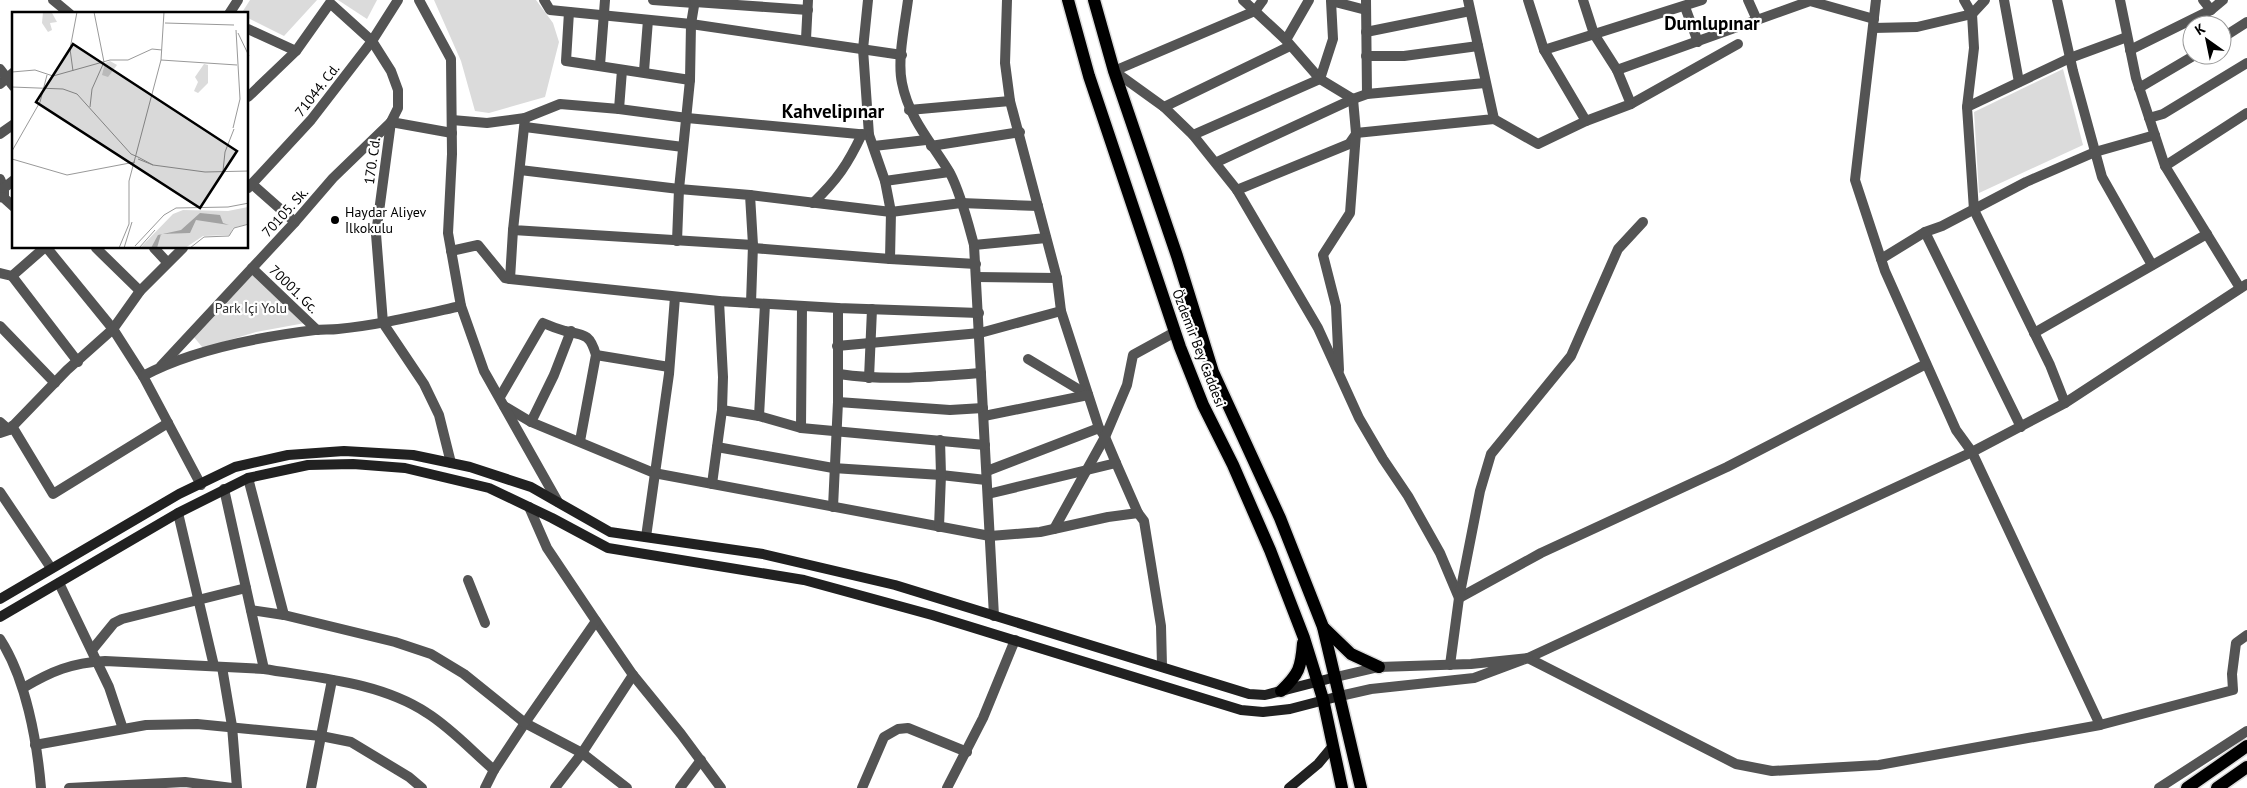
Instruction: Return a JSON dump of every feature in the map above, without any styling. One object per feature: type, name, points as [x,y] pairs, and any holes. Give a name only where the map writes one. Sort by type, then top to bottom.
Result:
[{"type":"main road","name":"Özdemir Bey Caddesi","points":[[1068,0],[1090,76],[1175,332],[1203,405],[1233,465],[1270,550],[1304,638],[1323,699],[1342,788]]},
{"type":"main road","points":[[1094,0],[1114,71],[1177,256],[1213,372],[1280,518],[1323,627],[1361,788]]},
{"type":"main road","points":[[0,598],[179,494],[235,467],[288,455],[344,451],[413,455],[451,463],[531,488],[610,532],[763,554],[895,585],[1249,694],[1265,695],[1336,677]]},
{"type":"main road","points":[[0,617],[178,512],[248,478],[308,465],[353,464],[405,468],[489,488],[608,548],[804,580],[1015,640],[1241,710],[1263,712],[1290,709],[1340,696]]},
{"type":"main road","points":[[1323,627],[1351,654],[1379,667]]},
{"type":"main road","points":[[1281,691],[1297,676],[1302,658],[1304,638]]},
{"type":"main road","points":[[1290,788],[1318,764],[1333,746]]},
{"type":"main road","points":[[2187,788],[2247,746]]},
{"type":"main road","points":[[2217,788],[2247,767]]},
{"type":"street","points":[[53,0],[68,12]]},
{"type":"street","points":[[230,12],[238,0]]},
{"type":"street","name":"71044. Cd.","points":[[250,186],[311,120],[372,41],[398,0]]},
{"type":"street","points":[[419,0],[451,60],[452,133],[448,233],[461,306],[484,371],[558,502]]},
{"type":"street","points":[[544,0],[550,10],[692,24],[902,55]]},
{"type":"street","points":[[600,65],[605,0]]},
{"type":"street","points":[[653,0],[808,5],[806,40]]},
{"type":"street","points":[[813,202],[833,184],[865,135],[863,49],[868,0]]},
{"type":"street","points":[[908,0],[902,55],[902,82],[909,110],[928,143],[949,172],[974,245],[994,616]]},
{"type":"street","points":[[1007,0],[1005,63],[1010,101],[1020,132],[1057,278],[1060,311],[1102,433],[1138,513],[1144,521],[1161,626],[1162,666]]},
{"type":"street","points":[[1243,0],[1288,43],[1320,79],[1353,99]]},
{"type":"street","points":[[1114,71],[1254,11],[1263,0]]},
{"type":"street","points":[[1164,107],[1288,43],[1309,0]]},
{"type":"street","points":[[1468,0],[1494,119]]},
{"type":"street","points":[[1528,0],[1544,50],[1586,121]]},
{"type":"street","points":[[1583,0],[1594,34],[1617,70],[1631,104]]},
{"type":"street","points":[[1544,50],[1685,7],[1702,0]]},
{"type":"street","points":[[1748,0],[1757,20]]},
{"type":"street","points":[[1964,0],[1972,14],[1974,48],[1967,107],[1974,210],[2034,333],[2065,403]]},
{"type":"street","points":[[1617,70],[1810,1],[1820,2],[1873,24],[1917,27],[1972,14],[1984,0]]},
{"type":"street","points":[[2004,0],[2019,82]]},
{"type":"street","points":[[2057,0],[2070,58],[2102,177],[2152,265]]},
{"type":"street","points":[[1340,696],[1380,687],[1474,678],[1528,658],[1972,452],[2065,403],[2244,286],[2207,234],[2165,166],[2139,88],[2120,0]]},
{"type":"street","points":[[2203,0],[2211,10]]},
{"type":"street","points":[[2130,50],[2211,10],[2223,0]]},
{"type":"street","points":[[1193,135],[1320,79],[1333,39],[1331,1],[1366,5],[1367,94]]},
{"type":"street","points":[[677,241],[679,189],[687,118],[695,2]]},
{"type":"street","points":[[1879,2],[1873,24],[1855,180],[1881,259],[1926,364],[1956,430],[1972,452],[2100,725]]},
{"type":"street","name":"170. Cd.","points":[[296,51],[330,3],[372,41],[392,72],[398,90],[398,108],[391,122],[376,234],[383,323]]},
{"type":"street","points":[[1685,7],[1698,42]]},
{"type":"street","points":[[1366,32],[1470,11]]},
{"type":"street","points":[[569,12],[566,61],[622,70],[644,71],[690,80]]},
{"type":"street","points":[[644,71],[648,20]]},
{"type":"street","points":[[2232,32],[2247,22]]},
{"type":"street","points":[[249,29],[296,51],[249,96]]},
{"type":"street","points":[[1967,107],[2070,58],[2127,37]]},
{"type":"street","points":[[1356,133],[1494,119],[1538,144],[1586,121],[1631,104],[1738,44]]},
{"type":"street","points":[[1366,56],[1404,56],[1478,46]]},
{"type":"street","points":[[2139,88],[2182,63]]},
{"type":"street","points":[[2150,118],[2164,114],[2247,63]]},
{"type":"street","points":[[0,69],[9,80]]},
{"type":"street","points":[[618,108],[622,70]]},
{"type":"street","points":[[1114,71],[1164,107],[1193,135],[1217,162],[1237,190],[1318,328],[1359,418],[1382,459],[1408,496],[1440,553],[1459,598]]},
{"type":"street","points":[[1217,162],[1367,94],[1485,83]]},
{"type":"street","points":[[1340,376],[1336,306],[1323,255],[1350,213],[1356,133],[1353,99]]},
{"type":"street","points":[[909,110],[1010,101]]},
{"type":"street","points":[[525,122],[560,104],[618,108],[687,118],[865,135],[874,146],[892,212],[890,259]]},
{"type":"street","points":[[2165,166],[2247,113]]},
{"type":"street","points":[[452,120],[487,123],[525,122],[683,147]]},
{"type":"street","points":[[391,122],[452,133]]},
{"type":"street","name":"70105. Sk.","points":[[161,366],[295,222],[332,178],[391,122]]},
{"type":"street","points":[[510,279],[513,230],[525,122]]},
{"type":"street","points":[[0,134],[12,125]]},
{"type":"street","points":[[874,146],[928,143],[1020,132]]},
{"type":"street","points":[[1237,190],[1349,144],[1356,133]]},
{"type":"street","points":[[1881,259],[1925,232],[1942,226],[2026,182],[2095,152],[2155,134]]},
{"type":"street","points":[[520,170],[892,212],[961,204],[1038,206]]},
{"type":"street","points":[[885,181],[949,172]]},
{"type":"street","points":[[12,182],[2,191],[12,204]]},
{"type":"street","points":[[250,186],[295,222]]},
{"type":"street","points":[[750,195],[753,246],[751,303]]},
{"type":"street","points":[[1450,665],[1459,598],[1480,491],[1491,454],[1571,356],[1618,249],[1643,222]]},
{"type":"street","points":[[513,230],[753,246],[890,259],[976,264]]},
{"type":"street","points":[[1925,232],[2021,426]]},
{"type":"street","points":[[2034,333],[2207,234]]},
{"type":"street","points":[[974,245],[1046,238]]},
{"type":"street","points":[[451,251],[478,246],[505,278],[510,279],[719,301],[838,308],[979,313]]},
{"type":"street","points":[[12,276],[45,249]]},
{"type":"street","points":[[47,249],[113,329],[143,376],[200,485]]},
{"type":"street","points":[[97,249],[140,291]]},
{"type":"street","points":[[155,249],[168,262]]},
{"type":"street","points":[[7,430],[113,329],[140,291],[180,249]]},
{"type":"street","name":"70001. Gc.","points":[[252,268],[317,330]]},
{"type":"street","points":[[0,273],[12,276],[78,362]]},
{"type":"street","points":[[976,277],[1057,278]]},
{"type":"street","points":[[646,537],[670,367],[675,297]]},
{"type":"street","points":[[712,484],[722,410],[723,377],[719,301]]},
{"type":"street","points":[[759,416],[765,304]]},
{"type":"street","points":[[143,376],[161,366],[236,344],[317,330],[336,330],[383,323],[461,306]]},
{"type":"street","points":[[801,428],[802,306]]},
{"type":"street","points":[[833,507],[833,468],[838,402],[838,308]]},
{"type":"street","points":[[869,378],[872,309]]},
{"type":"street","points":[[838,346],[980,333],[1060,311]]},
{"type":"street","points":[[383,323],[424,384],[439,415],[451,463]]},
{"type":"street","points":[[502,402],[543,323],[571,332],[583,333],[593,344],[596,356],[580,441]]},
{"type":"street","points":[[0,326],[55,383]]},
{"type":"street","points":[[531,422],[554,374],[571,332]]},
{"type":"street","points":[[1054,529],[1087,470],[1102,433],[1127,385],[1133,355],[1175,332]]},
{"type":"street","points":[[596,356],[670,367]]},
{"type":"street","points":[[1028,360],[1088,395]]},
{"type":"street","points":[[1459,598],[1541,554],[1727,467],[1926,364]]},
{"type":"street","points":[[838,374],[869,378],[917,378],[981,373]]},
{"type":"street","points":[[838,402],[984,412],[1088,395]]},
{"type":"street","points":[[502,402],[531,422],[654,473],[990,536],[1054,529],[1138,513]]},
{"type":"street","points":[[722,410],[759,416],[801,428],[985,445]]},
{"type":"street","points":[[0,422],[53,494],[168,423]]},
{"type":"street","points":[[717,446],[833,468],[941,475],[986,475],[1102,433]]},
{"type":"street","points":[[939,527],[940,440]]},
{"type":"street","points":[[988,494],[1116,463]]},
{"type":"street","points":[[248,478],[284,616]]},
{"type":"street","points":[[224,489],[264,670]]},
{"type":"street","points":[[0,492],[52,568]]},
{"type":"street","points":[[529,507],[548,548],[596,621],[633,675],[721,788]]},
{"type":"street","points":[[178,512],[232,726],[237,788]]},
{"type":"street","points":[[468,580],[485,623]]},
{"type":"street","points":[[59,583],[110,687],[122,729]]},
{"type":"street","points":[[92,650],[114,623],[122,619],[246,588]]},
{"type":"street","points":[[251,610],[395,642],[430,654],[464,674],[525,723],[582,753],[627,788]]},
{"type":"street","points":[[485,788],[494,770],[525,723],[596,621]]},
{"type":"street","points":[[1336,677],[1379,667],[1450,665],[1528,658],[1736,764],[1772,771],[1880,765],[2100,725],[2233,690],[2232,674],[2236,642],[2247,635]]},
{"type":"street","points":[[0,638],[23,688],[42,788]]},
{"type":"street","points":[[947,788],[967,752],[1015,640]]},
{"type":"street","points":[[23,688],[64,666],[97,662],[264,670],[332,680],[353,684],[388,695],[426,712],[494,770]]},
{"type":"street","points":[[555,788],[582,753],[633,675]]},
{"type":"street","points":[[311,788],[332,680]]},
{"type":"street","points":[[35,745],[146,725],[197,724],[232,726],[321,736],[351,742],[410,777],[422,788]]},
{"type":"street","points":[[862,788],[884,737],[898,728],[908,728],[967,752]]},
{"type":"street","points":[[2159,788],[2247,730]]},
{"type":"street","points":[[680,788],[701,760]]},
{"type":"street","points":[[69,788],[185,782],[232,788]]},
{"type":"green space","points":[[250,0],[317,0],[284,36],[249,18],[249,12],[242,12]]},
{"type":"green space","points":[[338,0],[377,0],[367,19]]},
{"type":"green space","points":[[434,0],[536,0],[553,23],[559,42],[545,97],[489,113],[475,111],[461,61]]},
{"type":"green space","points":[[2063,69],[2083,145],[1979,193],[1974,112]]},
{"type":"green space","name":"Park İçi Yolu","points":[[250,272],[305,323],[256,332],[203,348],[193,336]]},
{"type":"place","name":"Haydar Aliyev İlkokulu","points":[[335,220]]},
{"type":"district","name":"Dumlupınar","points":[[1712,23]]},
{"type":"district","name":"Kahvelipınar","points":[[833,111]]}]
